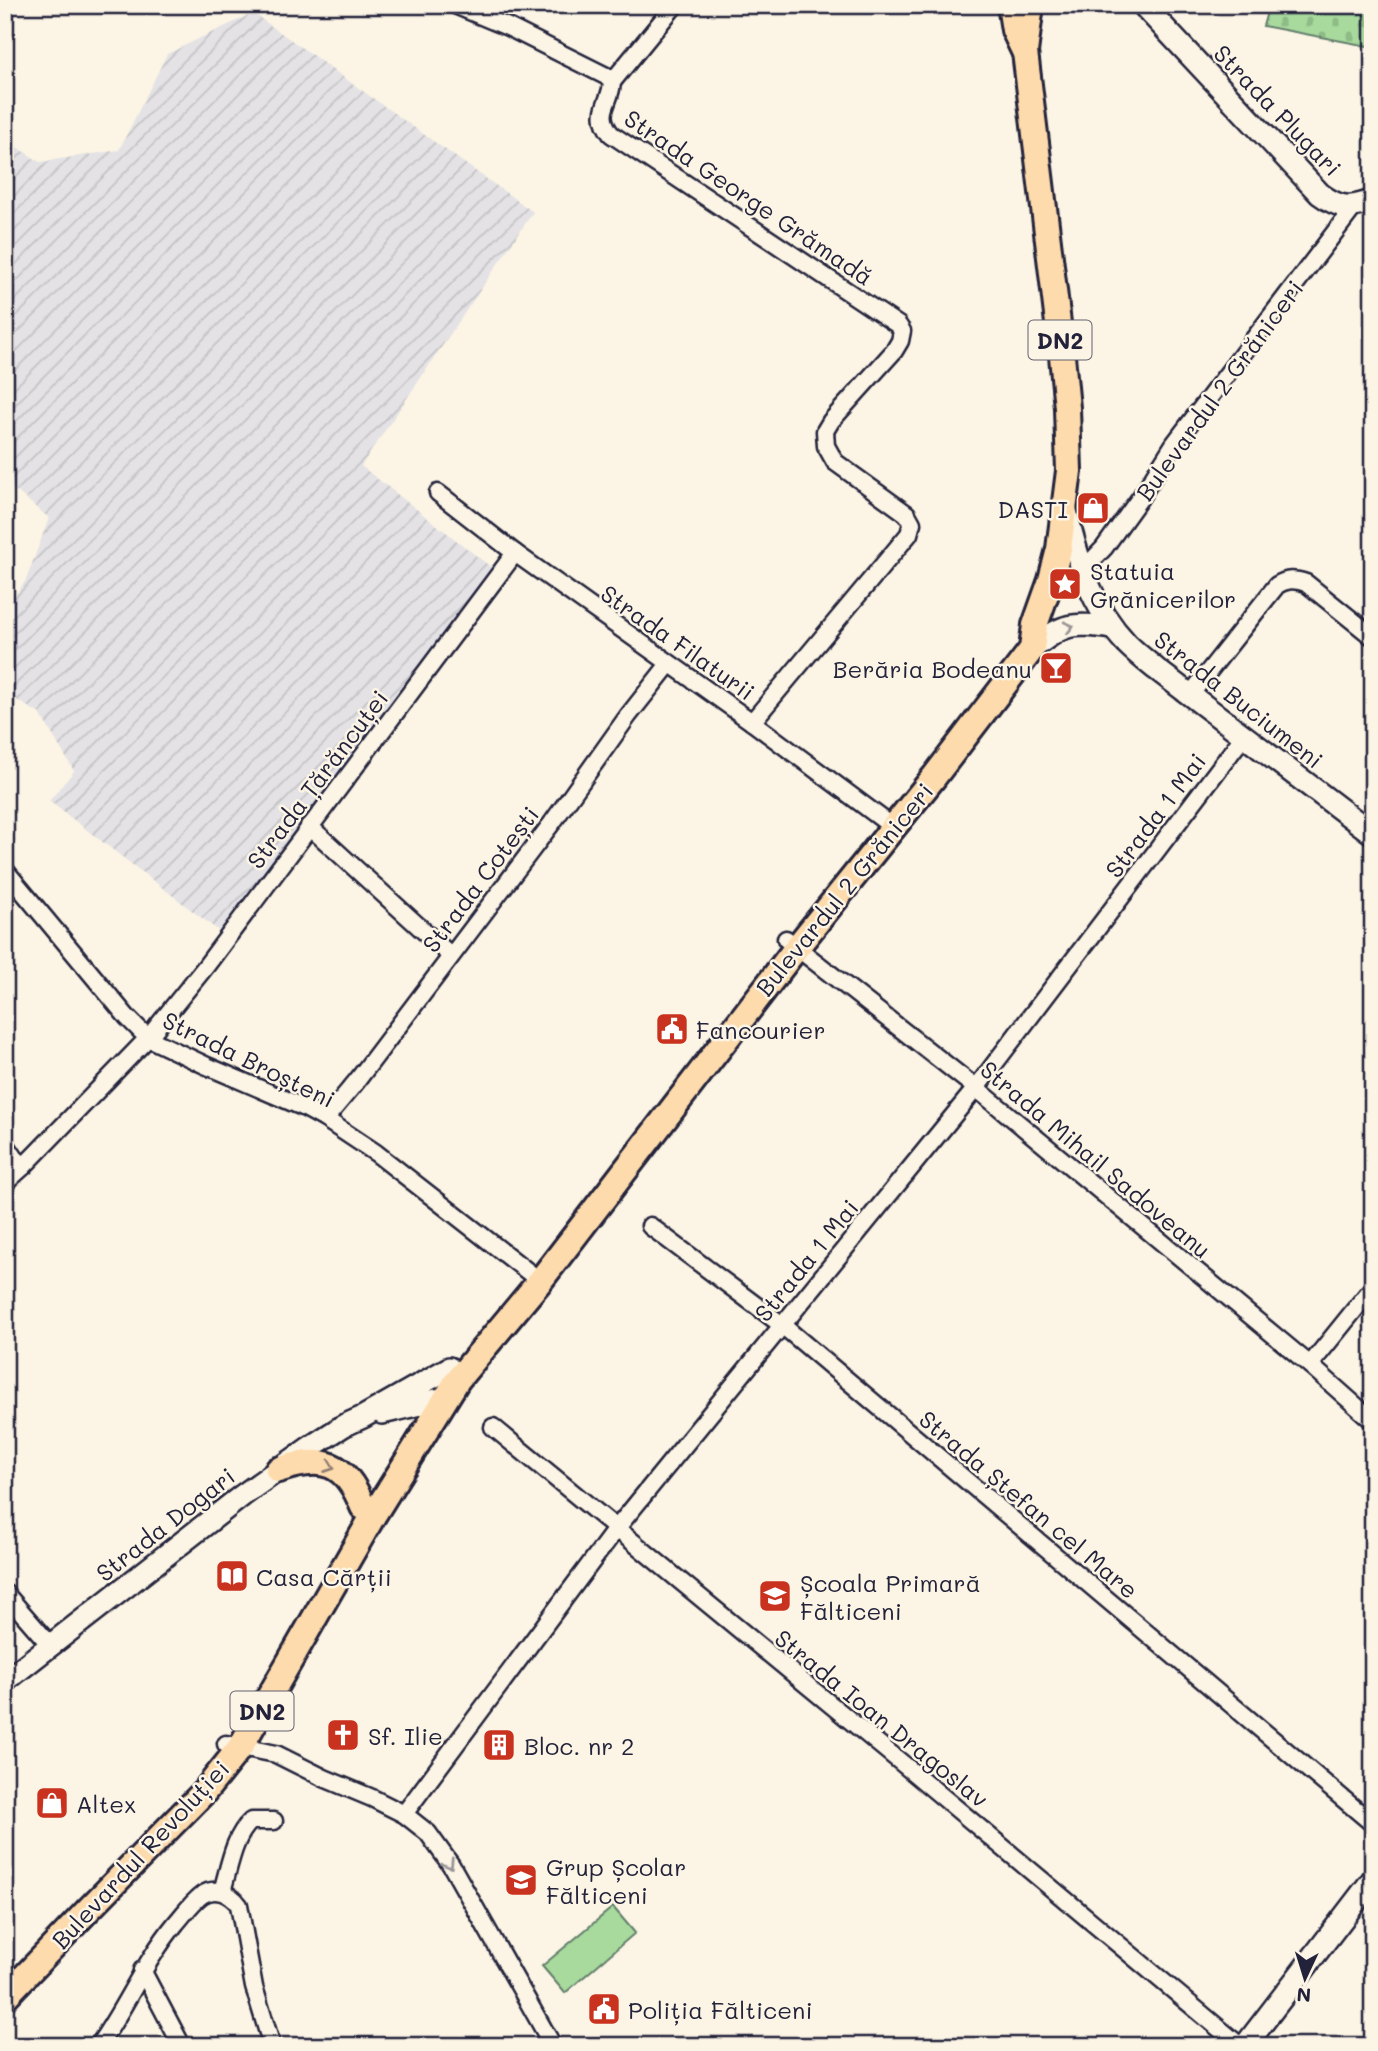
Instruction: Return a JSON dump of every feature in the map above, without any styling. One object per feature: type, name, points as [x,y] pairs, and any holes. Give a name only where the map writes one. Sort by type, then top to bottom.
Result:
[{"type":"main road","name":"Bulevardul 2 Grăniceri","points":[[1010,5],[1014,30],[1025,52]]},
{"type":"main road","name":"Bulevardul 2 Grăniceri","points":[[444,1387],[535,1277],[791,943],[887,823],[922,769],[1019,640],[1033,637],[1059,548],[1069,471],[1065,382],[1025,52],[1031,5]]},
{"type":"main road","name":"Bulevardul Revoluției","points":[[5,1977],[78,1900],[234,1745],[278,1658],[363,1507],[444,1387]]},
{"type":"main road","name":"Bulevardul Revoluției","points":[[5,1997],[205,1791],[288,1668],[444,1387]]},
{"type":"main road","points":[[278,1470],[312,1463],[337,1467],[356,1487],[363,1507]]},
{"type":"street","name":"Strada George Grămadă","points":[[455,5],[533,39],[607,76],[612,82],[603,115],[604,125],[611,134],[898,325],[902,331],[900,341],[824,431],[826,446],[835,462],[907,514],[912,523],[909,534],[752,722]]},
{"type":"street","points":[[612,82],[675,5]]},
{"type":"street","name":"Strada Plugari","points":[[1143,5],[1320,194],[1335,205],[1364,204]]},
{"type":"street","name":"Bulevardul 2 Grăniceri","points":[[1082,571],[1104,548],[1174,444],[1364,204]]},
{"type":"street","name":"Strada Filaturii","points":[[438,493],[515,553],[752,722],[887,823]]},
{"type":"street","name":"Strada Buciumeni","points":[[1065,509],[1089,589],[1127,645],[1243,737],[1373,834]]},
{"type":"street","name":"Strada Țărăncuței","points":[[5,1183],[151,1034],[206,966],[515,553]]},
{"type":"street","points":[[1190,695],[1276,585],[1286,580],[1306,583],[1373,637]]},
{"type":"street","points":[[1033,637],[1051,633],[1066,625],[1113,628]]},
{"type":"street","name":"Strada Cotești","points":[[325,1119],[552,823],[628,716],[669,664]]},
{"type":"street","name":"Strada 1 Mai","points":[[404,1814],[616,1529],[976,1088],[1243,737]]},
{"type":"street","points":[[309,826],[450,955]]},
{"type":"street","name":"Strada Broșteni","points":[[5,870],[127,1017],[206,1066],[325,1119],[376,1153],[535,1277]]},
{"type":"street","name":"Strada Mihail Sadoveanu","points":[[791,943],[976,1088],[1310,1365],[1373,1421]]},
{"type":"street","points":[[5,1143],[24,1166]]},
{"type":"street","name":"Strada Ștefan cel Mare","points":[[650,1226],[782,1325],[1373,1824]]},
{"type":"street","points":[[1310,1365],[1373,1287]]},
{"type":"street","name":"Strada Dogari","points":[[5,1681],[243,1494],[343,1426],[444,1387]]},
{"type":"street","name":"Strada Dogari","points":[[363,1417],[444,1387]]},
{"type":"street","name":"Strada Ioan Dragoslav","points":[[493,1427],[904,1764],[1240,2046]]},
{"type":"street","points":[[5,1593],[51,1646]]},
{"type":"street","points":[[234,1745],[276,1754],[404,1814],[428,1833],[451,1865],[553,2046]]},
{"type":"street","points":[[222,1891],[244,1827],[251,1821],[274,1821]]},
{"type":"street","points":[[1245,2046],[1373,1879]]},
{"type":"street","points":[[98,2046],[160,1942],[203,1894],[222,1891],[233,1897],[239,1905],[254,1987],[272,2046]]},
{"type":"street","points":[[142,1970],[182,2046]]},
{"type":"shaded area","points":[[253,13],[533,212],[361,466],[496,571],[224,935],[49,801],[74,771],[40,714],[5,693],[5,610],[26,580],[49,518],[5,482],[5,139],[40,162],[119,150],[167,54]]},
{"type":"green space","points":[[1269,5],[1373,5],[1373,47],[1263,26]]},
{"type":"green space","points":[[613,1907],[635,1933],[565,1993],[542,1966]]},
{"type":"place","name":"DASTI","points":[[1093,508]]},
{"type":"place","name":"Statuia Grănicerilor","points":[[1065,584]]},
{"type":"place","name":"Berăria Bodeanu","points":[[1056,668]]},
{"type":"place","name":"Fancourier","points":[[672,1029]]},
{"type":"place","name":"Casa Cărții","points":[[232,1576]]},
{"type":"place","name":"Școala Primară Fălticeni","points":[[775,1596]]},
{"type":"place","name":"Sf. Ilie","points":[[343,1735]]},
{"type":"place","name":"Bloc. nr 2","points":[[499,1745]]},
{"type":"place","name":"Altex","points":[[52,1803]]},
{"type":"place","name":"Grup Școlar Fălticeni","points":[[521,1880]]},
{"type":"place","name":"Poliția Fălticeni","points":[[604,2009]]}]
